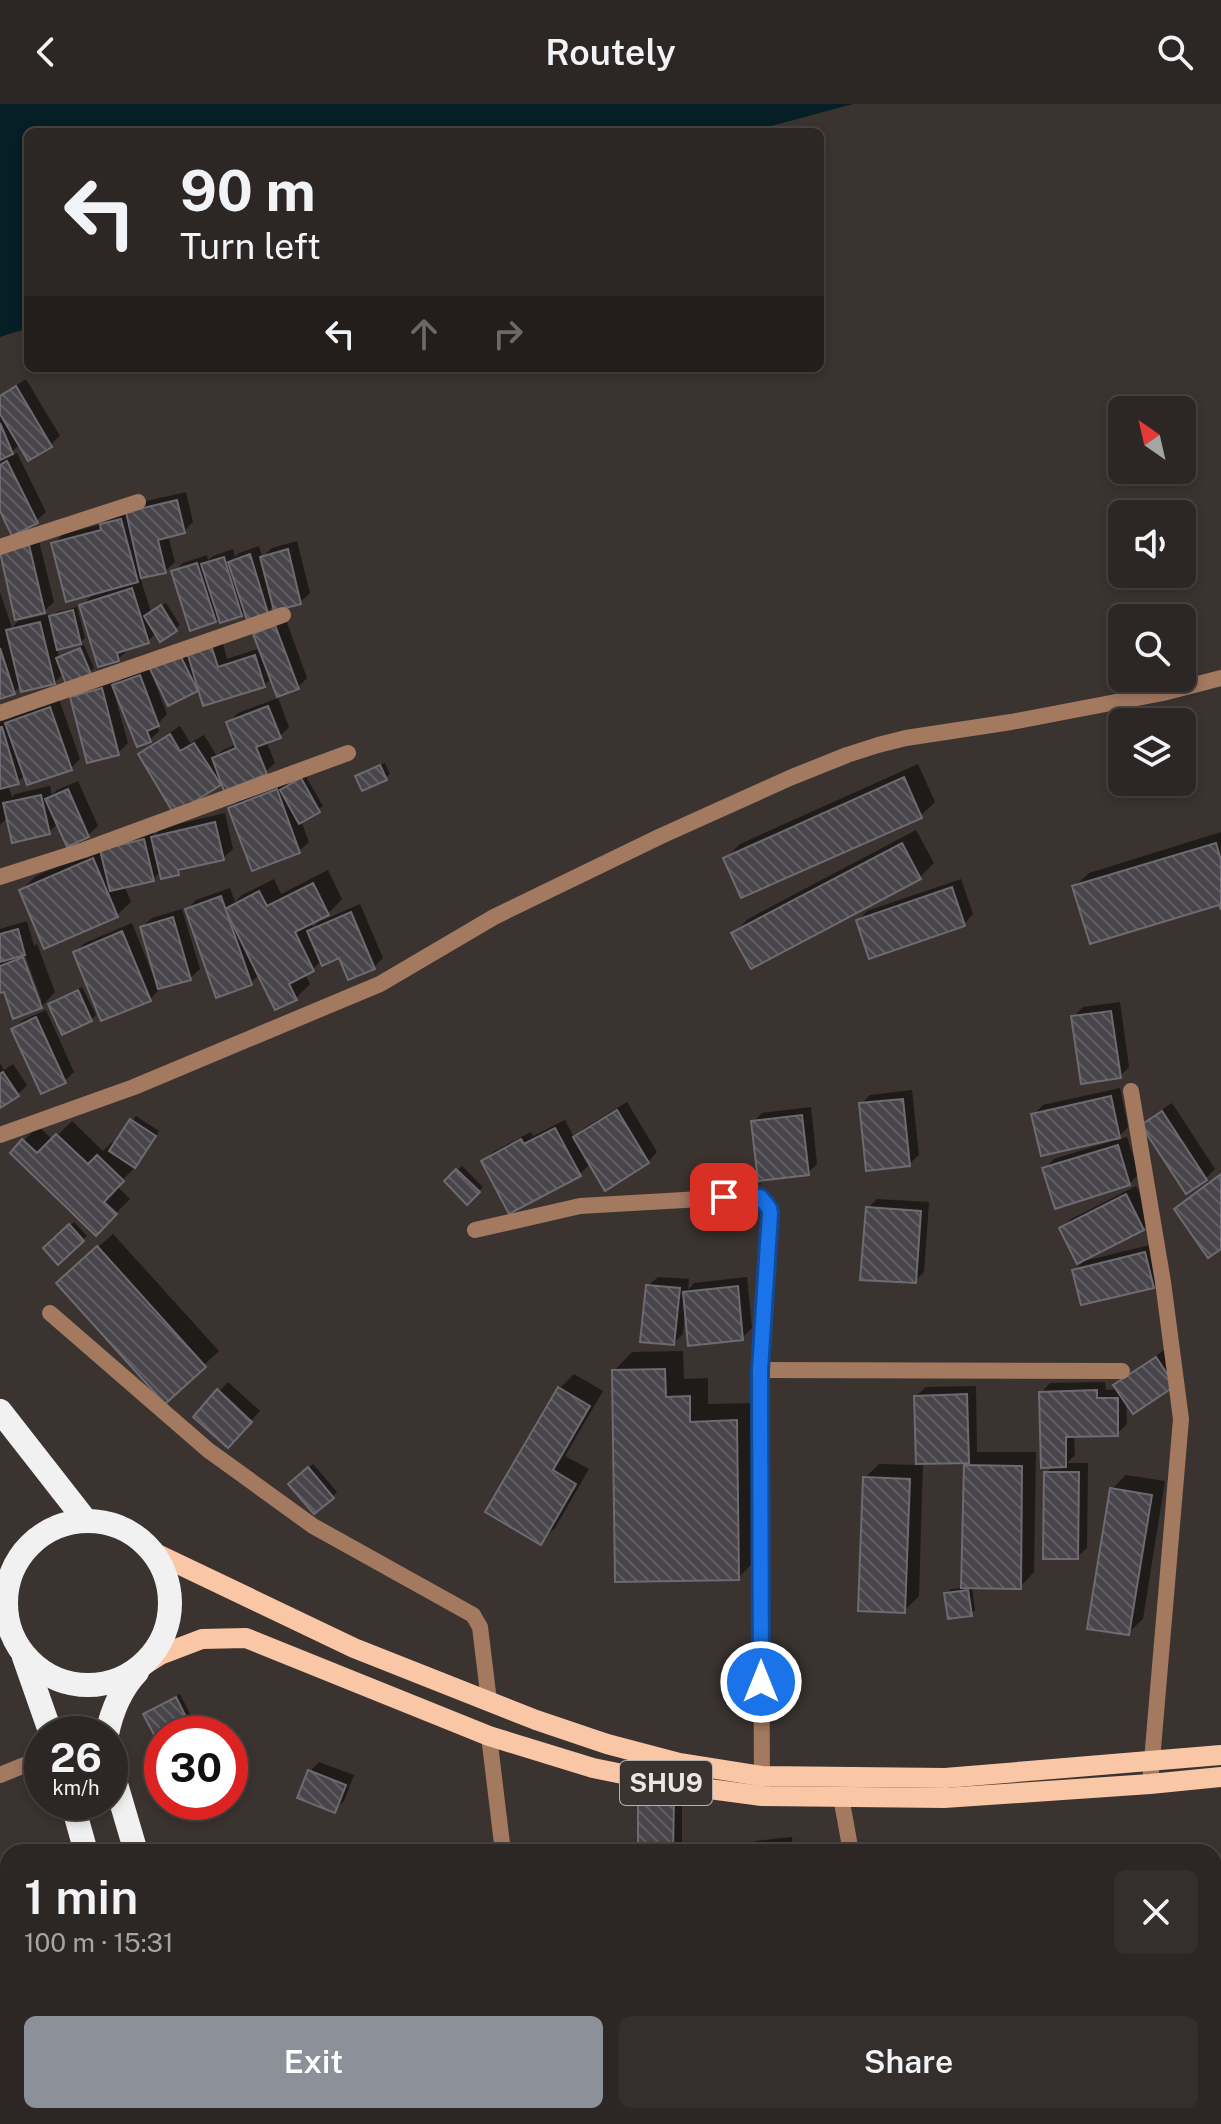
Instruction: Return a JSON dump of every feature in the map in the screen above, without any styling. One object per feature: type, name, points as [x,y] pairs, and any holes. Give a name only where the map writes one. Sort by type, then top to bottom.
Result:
[{"type":"highway","points":[[0,1411],[86,1521]]},
{"type":"highway","name":"SHU9","points":[[45,1716],[23,1655],[10,1632],[2,1601],[19,1557],[37,1538],[60,1526],[86,1521],[112,1524],[135,1535],[153,1552],[166,1574],[171,1599],[168,1625],[158,1648],[126,1683],[111,1716]]},
{"type":"highway","name":"SHU9","points":[[23,1655],[42,1672],[66,1683],[92,1686],[117,1680],[141,1667]]},
{"type":"highway","points":[[77,1820],[84,1844]]},
{"type":"highway","points":[[127,1820],[134,1844]]},
{"type":"main road","name":"SHU9","points":[[153,1552],[354,1648],[536,1720],[607,1744],[762,1786],[841,1797],[944,1798],[1221,1777]]},
{"type":"main road","name":"SHU9","points":[[141,1667],[160,1655],[202,1639],[246,1638],[489,1736],[593,1768],[672,1784],[762,1786],[945,1778],[1221,1755]]},
{"type":"street","points":[[0,547],[138,502]]},
{"type":"street","points":[[0,713],[283,615]]},
{"type":"street","points":[[0,1135],[134,1087],[380,984],[494,917],[661,836],[847,755],[906,738],[1163,693],[1221,678]]},
{"type":"street","points":[[0,877],[348,753]]},
{"type":"street","points":[[1131,1091],[1163,1282],[1181,1419],[1150,1784]]},
{"type":"street","points":[[475,1230],[580,1206],[753,1196],[760,1197],[769,1208],[760,1370],[762,1786]]},
{"type":"street","points":[[50,1313],[208,1450],[313,1526],[473,1615],[480,1627],[489,1701]]},
{"type":"street","points":[[760,1370],[1122,1371]]},
{"type":"street","points":[[489,1736],[502,1844]]},
{"type":"street","points":[[0,1775],[24,1765]]},
{"type":"street","points":[[841,1797],[850,1844]]},
{"type":"water","points":[[0,104],[853,104],[764,128],[24,128],[24,329],[0,337]]},
{"type":"building","points":[[16,386],[52,447],[28,461],[0,414],[0,396]]},
{"type":"building","points":[[0,423],[13,454],[0,460]]},
{"type":"building","points":[[7,461],[38,523],[12,536],[0,511],[0,465]]},
{"type":"building","points":[[177,500],[185,533],[158,540],[166,573],[141,578],[126,512]]},
{"type":"building","points":[[121,519],[138,582],[66,602],[51,543],[101,530],[100,524]]},
{"type":"building","points":[[29,545],[45,613],[15,620],[0,552]]},
{"type":"building","points":[[288,549],[301,604],[274,611],[260,557]]},
{"type":"building","points":[[250,554],[268,613],[247,620],[228,562]]},
{"type":"building","points":[[224,557],[242,616],[220,623],[201,564]]},
{"type":"building","points":[[197,563],[216,622],[190,631],[171,571]]},
{"type":"building","points":[[132,588],[149,643],[117,653],[119,661],[98,667],[79,605]]},
{"type":"building","points":[[161,605],[177,631],[160,642],[144,616]]},
{"type":"building","points":[[73,610],[81,644],[57,650],[49,616]]},
{"type":"building","points":[[40,622],[55,684],[21,692],[6,630]]},
{"type":"building","points":[[275,625],[299,689],[277,697],[253,634]]},
{"type":"building","points":[[211,645],[218,667],[255,655],[265,687],[203,706],[187,652]]},
{"type":"building","points":[[0,648],[15,694],[0,699]]},
{"type":"building","points":[[80,648],[91,674],[66,684],[56,658]]},
{"type":"building","points":[[179,653],[198,691],[168,706],[149,667]]},
{"type":"building","points":[[140,675],[159,726],[147,731],[151,742],[137,747],[112,685]]},
{"type":"building","points":[[102,688],[119,755],[87,763],[70,697]]},
{"type":"building","points":[[268,706],[281,738],[256,747],[267,774],[224,791],[212,758],[236,748],[226,722]]},
{"type":"building","points":[[50,707],[72,770],[27,785],[5,723]]},
{"type":"building","points":[[0,727],[19,784],[0,789]]},
{"type":"building","points":[[170,734],[180,751],[194,743],[221,785],[174,814],[138,754]]},
{"type":"building","points":[[380,765],[387,780],[362,791],[355,776]]},
{"type":"building","points":[[904,777],[922,818],[741,898],[723,858]]},
{"type":"building","points":[[301,778],[320,812],[299,824],[280,790]]},
{"type":"building","points":[[68,789],[89,837],[67,847],[45,799]]},
{"type":"building","points":[[277,789],[300,853],[252,871],[228,808]]},
{"type":"building","points":[[41,795],[50,834],[12,843],[3,803]]},
{"type":"building","points":[[215,822],[224,860],[178,870],[179,875],[161,879],[151,837]]},
{"type":"building","points":[[144,839],[154,881],[110,891],[100,850]]},
{"type":"building","points":[[902,843],[921,879],[751,969],[731,933]]},
{"type":"building","points":[[1216,843],[1221,860],[1221,910],[1219,905],[1090,944],[1072,886]]},
{"type":"building","points":[[93,858],[118,917],[44,949],[19,890]]},
{"type":"building","points":[[313,883],[329,915],[295,932],[314,971],[289,984],[297,1000],[275,1010],[225,909],[259,891],[267,906]]},
{"type":"building","points":[[952,887],[965,926],[869,959],[856,920]]},
{"type":"building","points":[[221,896],[252,985],[216,998],[185,909]]},
{"type":"building","points":[[351,912],[375,969],[348,980],[339,958],[322,966],[307,931]]},
{"type":"building","points":[[173,917],[191,980],[158,989],[140,927]]},
{"type":"building","points":[[18,929],[25,955],[0,962],[0,934]]},
{"type":"building","points":[[122,931],[151,1001],[101,1021],[73,952]]},
{"type":"building","points":[[23,957],[42,1008],[13,1019],[4,992],[0,993],[0,966]]},
{"type":"building","points":[[78,990],[92,1021],[62,1035],[48,1004]]},
{"type":"building","points":[[1111,1011],[1121,1078],[1081,1084],[1071,1016]]},
{"type":"building","points":[[36,1017],[66,1083],[41,1094],[11,1029]]},
{"type":"building","points":[[3,1072],[19,1096],[0,1108],[0,1074]]},
{"type":"building","points":[[1111,1096],[1120,1138],[1041,1156],[1031,1114]]},
{"type":"building","points":[[903,1099],[910,1166],[866,1171],[859,1103]]},
{"type":"building","points":[[617,1110],[649,1163],[605,1191],[573,1137]]},
{"type":"building","points":[[1162,1111],[1207,1180],[1186,1194],[1141,1125]]},
{"type":"building","points":[[802,1115],[809,1175],[758,1181],[751,1121]]},
{"type":"building","points":[[130,1119],[156,1136],[135,1168],[109,1151]]},
{"type":"building","points":[[555,1128],[581,1176],[509,1214],[481,1161],[521,1139],[524,1144]]},
{"type":"building","points":[[56,1134],[88,1164],[97,1155],[124,1181],[104,1202],[117,1214],[96,1236],[10,1153],[22,1139],[37,1153]]},
{"type":"building","points":[[1118,1145],[1130,1185],[1055,1209],[1042,1168]]},
{"type":"building","points":[[456,1169],[480,1192],[467,1205],[444,1181]]},
{"type":"building","points":[[1221,1174],[1221,1249],[1208,1258],[1174,1209]]},
{"type":"building","points":[[1126,1194],[1144,1230],[1077,1264],[1059,1228]]},
{"type":"building","points":[[866,1207],[921,1211],[916,1283],[860,1280]]},
{"type":"building","points":[[69,1224],[84,1241],[58,1265],[43,1248]]},
{"type":"building","points":[[97,1246],[206,1367],[165,1404],[56,1283]]},
{"type":"building","points":[[1145,1252],[1154,1288],[1081,1305],[1072,1270]]},
{"type":"building","points":[[646,1285],[680,1288],[674,1345],[640,1342]]},
{"type":"building","points":[[738,1286],[743,1340],[688,1346],[683,1292]]},
{"type":"building","points":[[1156,1357],[1175,1386],[1133,1414],[1113,1385]]},
{"type":"building","points":[[665,1369],[666,1397],[690,1396],[690,1422],[737,1420],[739,1580],[615,1582],[612,1370]]},
{"type":"building","points":[[558,1387],[590,1406],[553,1470],[576,1484],[541,1545],[485,1512]]},
{"type":"building","points":[[217,1389],[252,1422],[228,1448],[193,1417]]},
{"type":"building","points":[[1097,1390],[1097,1398],[1118,1398],[1118,1436],[1066,1437],[1066,1467],[1041,1468],[1039,1392]]},
{"type":"building","points":[[967,1394],[969,1463],[916,1464],[914,1396]]},
{"type":"building","points":[[964,1465],[1022,1466],[1021,1589],[961,1588]]},
{"type":"building","points":[[308,1467],[334,1498],[314,1514],[288,1484]]},
{"type":"building","points":[[1044,1472],[1079,1472],[1078,1559],[1043,1559]]},
{"type":"building","points":[[863,1477],[910,1479],[905,1613],[858,1611]]},
{"type":"building","points":[[1110,1488],[1152,1495],[1129,1635],[1087,1629]]},
{"type":"building","points":[[968,1590],[972,1616],[948,1619],[944,1593]]},
{"type":"building","points":[[176,1697],[186,1716],[144,1716]]},
{"type":"building","points":[[308,1770],[346,1785],[335,1813],[297,1798]]},
{"type":"building","points":[[674,1799],[673,1844],[638,1844],[638,1800]]},
{"type":"route","points":[[724,1197],[760,1197],[770,1213],[760,1370],[761,1682]]}]
